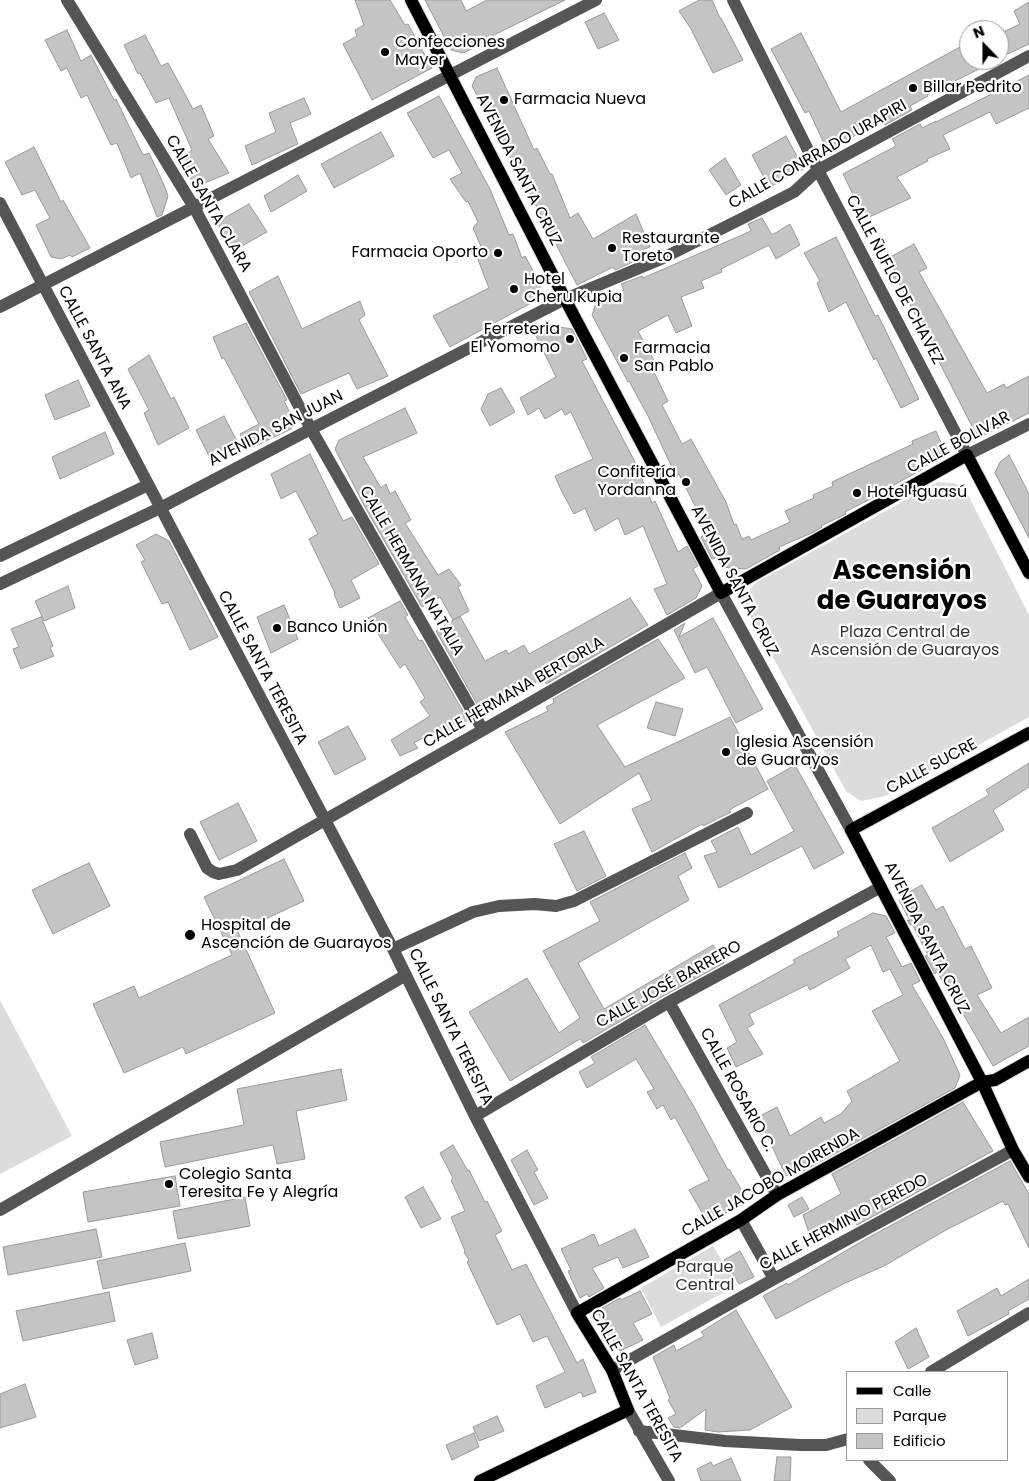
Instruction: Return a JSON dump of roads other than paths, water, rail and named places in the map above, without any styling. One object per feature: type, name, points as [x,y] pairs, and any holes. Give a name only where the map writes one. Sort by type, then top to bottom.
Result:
[{"type":"main road","name":"AVENIDA SANTA CRUZ","points":[[411,0],[565,299],[721,593]]},
{"type":"main road","name":"CALLE ÑUFLO DE CHAVEZ","points":[[968,455],[1029,572]]},
{"type":"main road","name":"CALLE BOLIVAR","points":[[721,593],[968,455]]},
{"type":"main road","name":"CALLE SUCRE","points":[[851,830],[1029,733]]},
{"type":"main road","name":"AVENIDA SANTA CRUZ","points":[[851,830],[982,1082],[1029,1177]]},
{"type":"main road","name":"CALLE JACOBO MOIRENDA","points":[[577,1312],[741,1220],[778,1195],[982,1082],[996,1080],[1029,1061]]},
{"type":"main road","name":"CALLE SANTA TERESITA","points":[[577,1312],[612,1370],[628,1410]]},
{"type":"main road","points":[[480,1481],[628,1410]]},
{"type":"street","name":"CALLE SANTA CLARA","points":[[67,0],[194,207],[311,429]]},
{"type":"street","points":[[0,307],[596,0]]},
{"type":"street","name":"CALLE ÑUFLO DE CHAVEZ","points":[[733,0],[818,170],[968,455]]},
{"type":"street","name":"CALLE CONRRADO URAPIRI","points":[[565,299],[661,259],[794,192],[818,170],[1029,56]]},
{"type":"street","name":"CALLE SANTA ANA","points":[[0,203],[160,508]]},
{"type":"street","name":"AVENIDA SAN JUAN","points":[[0,584],[160,508],[565,299]]},
{"type":"street","name":"CALLE BOLIVAR","points":[[968,455],[1029,424]]},
{"type":"street","name":"CALLE HERMANA NATALIA","points":[[311,429],[483,730]]},
{"type":"street","points":[[0,556],[148,486]]},
{"type":"street","name":"CALLE SANTA TERESITA","points":[[160,508],[393,949],[475,1116],[577,1312]]},
{"type":"street","name":"CALLE HERMANA BERTORLA","points":[[190,834],[207,868],[213,872],[226,873],[237,870],[721,593]]},
{"type":"street","name":"AVENIDA SANTA CRUZ","points":[[721,593],[851,830]]},
{"type":"street","points":[[393,949],[479,911],[499,906],[535,904],[556,906],[574,901],[747,814]]},
{"type":"street","name":"CALLE JOSÉ BARRERO","points":[[475,1116],[669,1002],[881,887]]},
{"type":"street","points":[[0,1210],[406,975]]},
{"type":"street","name":"CALLE ROSARIO C.","points":[[669,1002],[778,1195]]},
{"type":"street","name":"CALLE HERMINIO PEREDO","points":[[612,1370],[774,1279],[1014,1150]]},
{"type":"street","points":[[741,1220],[774,1279]]},
{"type":"street","points":[[933,1371],[1029,1313]]},
{"type":"street","name":"CALLE SANTA TERESITA","points":[[628,1410],[670,1481]]},
{"type":"street","points":[[640,1431],[725,1441],[800,1445],[826,1445],[846,1440]]},
{"type":"street","points":[[870,1461],[890,1481]]},
{"type":"place","name":"Confecciones Mayer","points":[[385,52]]},
{"type":"place","name":"Billar Pedrito","points":[[913,88]]},
{"type":"place","name":"Farmacia Nueva","points":[[504,100]]},
{"type":"place","name":"Restaurante Toreto","points":[[612,248]]},
{"type":"place","name":"Farmacia Oporto","points":[[498,253]]},
{"type":"place","name":"Hotel Cheru Kupia","points":[[514,289]]},
{"type":"place","name":"Ferreteria El Yomomo","points":[[570,339]]},
{"type":"place","name":"Farmacia San Pablo","points":[[624,358]]},
{"type":"place","name":"Confitería Yordanna","points":[[686,482]]},
{"type":"place","name":"Hotel Ɨguasú","points":[[857,493]]},
{"type":"place","name":"Banco Unión","points":[[277,628]]},
{"type":"place","name":"Iglesia Ascensión de Guarayos","points":[[726,752]]},
{"type":"place","name":"Hospital de Ascención de Guarayos","points":[[190,935]]},
{"type":"place","name":"Colegio Santa Teresita Fe y Alegría","points":[[169,1184]]},
{"type":"district","name":"Ascensión de Guarayos","points":[[902,587]]},
{"type":"park label","name":"Plaza Central de Ascensión de Guarayos","points":[[905,642]]},
{"type":"park label","name":"Parque Central","points":[[705,1277]]}]
